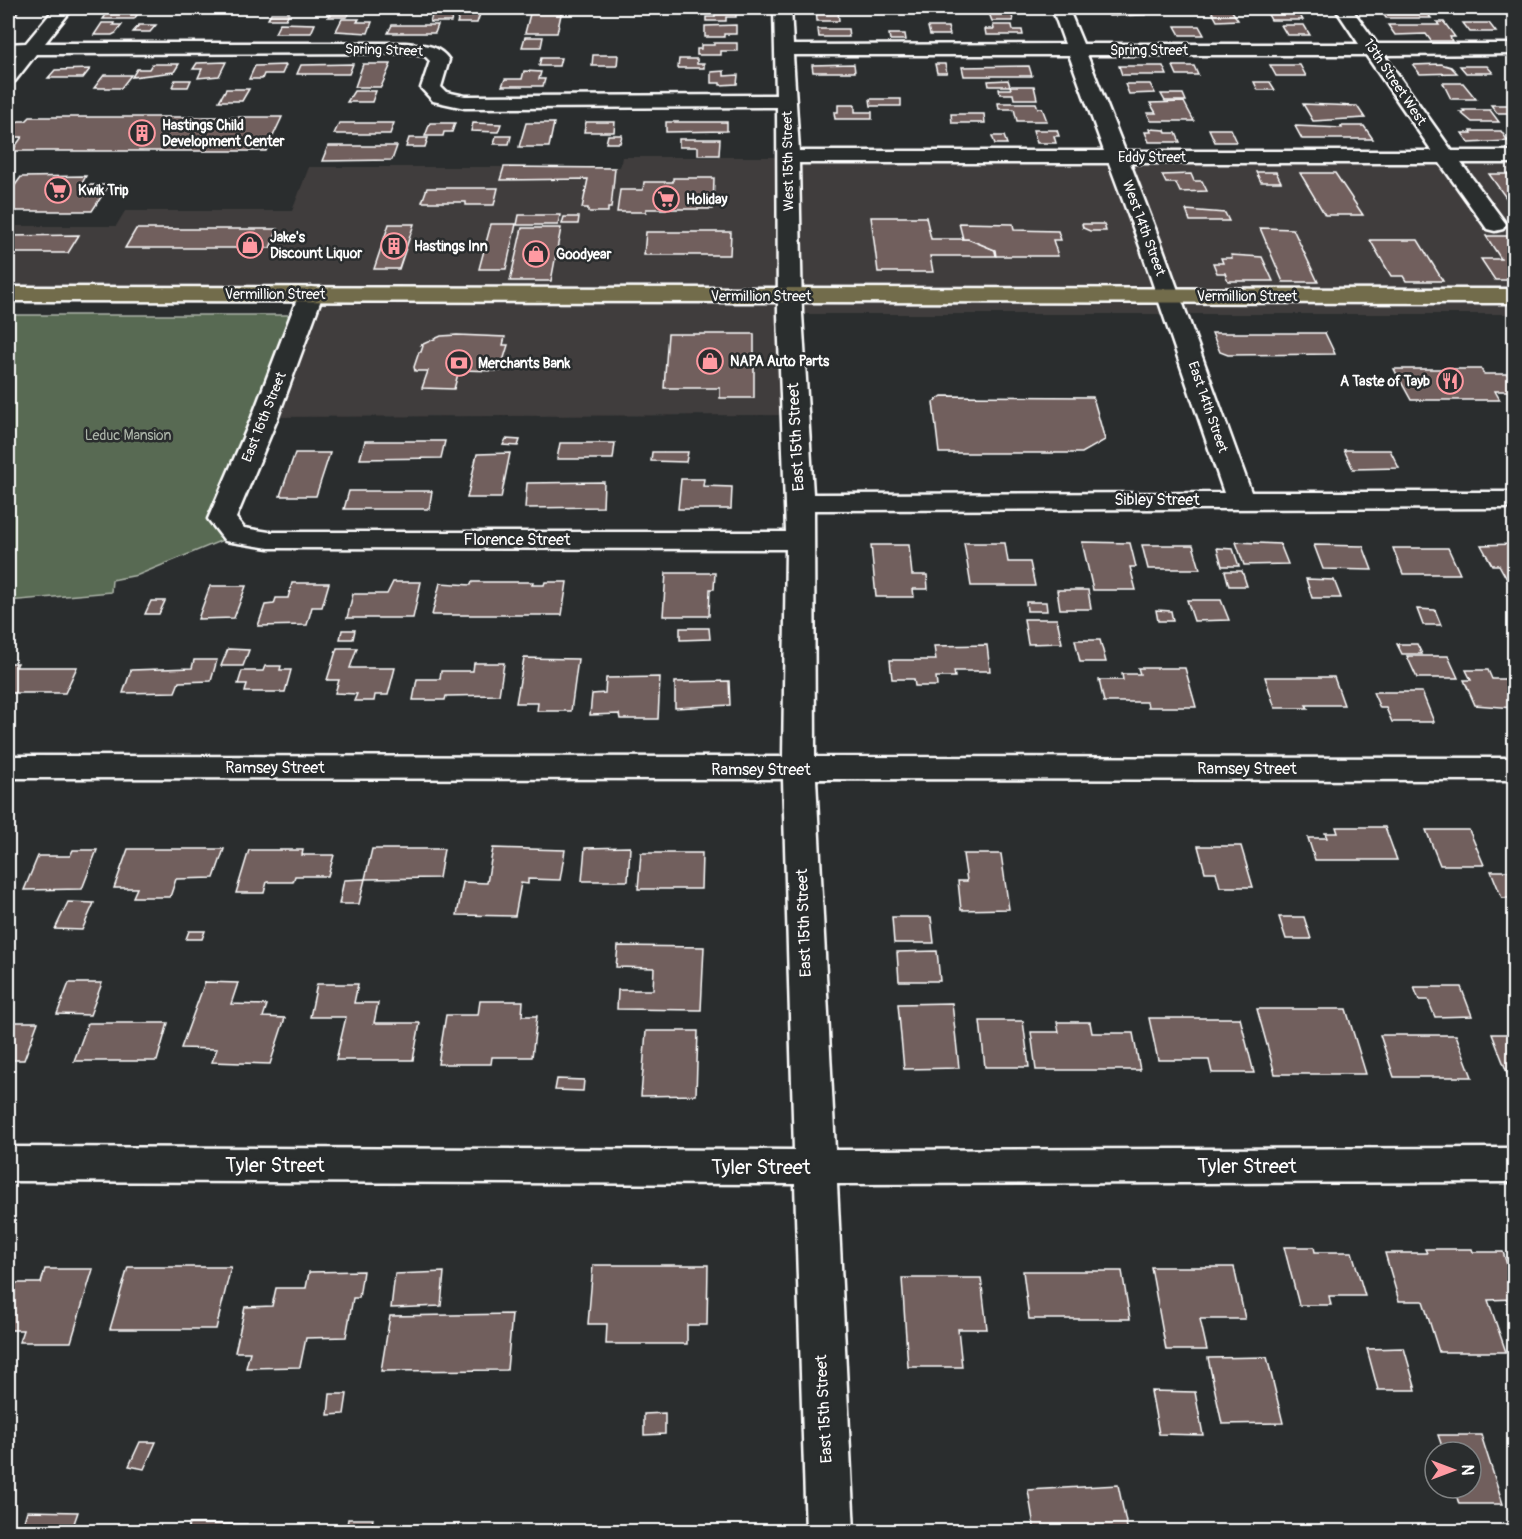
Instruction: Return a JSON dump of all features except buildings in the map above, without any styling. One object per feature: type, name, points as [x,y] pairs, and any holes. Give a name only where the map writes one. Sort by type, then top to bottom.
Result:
[{"type":"highway","name":"Vermillion Street","points":[[8,294],[308,305]]},
{"type":"highway","name":"Vermillion Street","points":[[1172,306],[1515,296]]},
{"type":"highway","name":"Vermillion Street","points":[[8,315],[308,305],[1172,306],[1515,314]]},
{"type":"street","points":[[8,77],[64,8]]},
{"type":"street","name":"West 15th Street","points":[[782,8],[789,157],[790,305]]},
{"type":"street","name":"West 14th Street","points":[[1060,8],[1118,157],[1172,306]]},
{"type":"street","name":"13th Street West","points":[[1343,8],[1446,157],[1496,224]]},
{"type":"street","name":"Spring Street","points":[[8,49],[405,48],[430,51],[440,60],[431,88],[440,98],[465,102],[787,101]]},
{"type":"street","name":"Spring Street","points":[[784,50],[1515,49]]},
{"type":"street","name":"Eddy Street","points":[[789,157],[1515,157]]},
{"type":"street","name":"East 16th Street","points":[[235,535],[222,519],[308,305]]},
{"type":"street","name":"East 15th Street","points":[[790,305],[800,502],[799,770],[813,1167],[830,1532]]},
{"type":"street","name":"East 14th Street","points":[[1172,306],[1239,500]]},
{"type":"street","name":"Sibley Street","points":[[800,502],[1515,500]]},
{"type":"street","name":"Florence Street","points":[[235,535],[269,540],[799,541]]},
{"type":"street","name":"Ramsey Street","points":[[8,767],[799,770],[1515,769]]},
{"type":"street","name":"Tyler Street","points":[[8,1164],[813,1167],[1515,1165]]},
{"type":"shaded area","points":[[622,157],[1514,157],[1514,314],[791,314],[795,415],[265,417],[310,295],[8,294],[8,226],[116,226],[125,211],[292,211],[309,167],[620,167]]},
{"type":"green space","name":"Leduc Mansion","points":[[8,315],[305,315],[222,519],[235,535],[138,575],[112,580],[111,592],[8,601]]},
{"type":"place","name":"Hastings Child Development Center","points":[[142,133]]},
{"type":"place","name":"Kwik Trip","points":[[58,190]]},
{"type":"place","name":"Holiday","points":[[666,199]]},
{"type":"place","name":"Jake's Discount Liquor","points":[[250,245]]},
{"type":"place","name":"Hastings Inn","points":[[394,246]]},
{"type":"place","name":"Goodyear","points":[[536,254]]},
{"type":"place","name":"NAPA Auto Parts","points":[[710,361]]},
{"type":"place","name":"Merchants Bank","points":[[459,363]]},
{"type":"place","name":"A Taste of Tayb","points":[[1450,381]]}]
